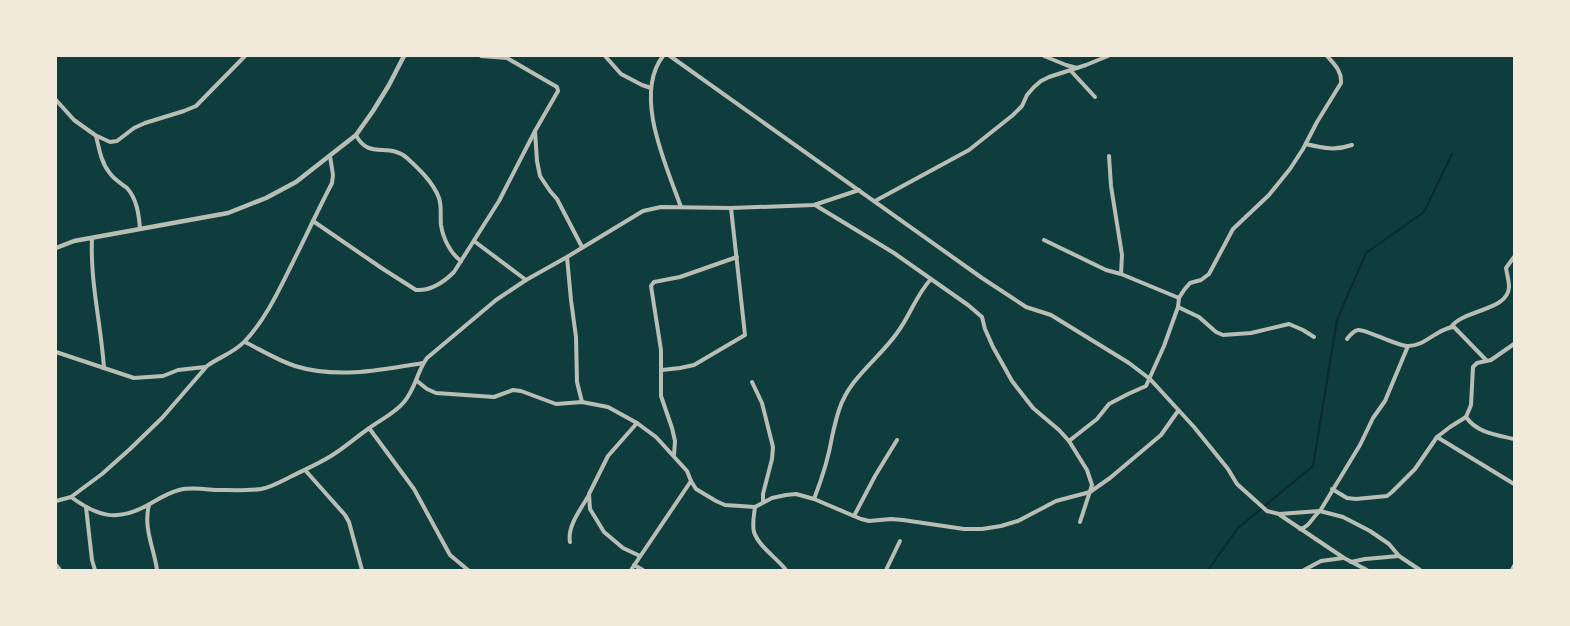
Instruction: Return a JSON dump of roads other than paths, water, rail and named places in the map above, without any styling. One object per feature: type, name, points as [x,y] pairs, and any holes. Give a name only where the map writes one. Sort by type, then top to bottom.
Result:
[{"type":"street","points":[[56,100],[74,120],[95,135],[110,142],[117,141],[140,125],[196,105],[244,56]]},
{"type":"street","points":[[56,248],[74,241],[228,213],[266,198],[296,182],[356,135],[379,103],[404,56]]},
{"type":"street","points":[[313,221],[416,290],[430,288],[454,272],[499,201],[535,130],[558,91],[557,87],[507,58],[481,56]]},
{"type":"street","points":[[605,56],[621,74],[651,88]]},
{"type":"street","points":[[663,56],[655,69],[651,88],[652,111],[659,144],[681,207]]},
{"type":"street","points":[[670,56],[1014,300],[1026,307],[1051,315],[1129,363],[1150,379],[1194,427],[1243,490],[1268,511],[1279,514],[1320,511],[1343,517],[1371,531],[1389,544],[1399,556],[1420,570]]},
{"type":"street","points":[[1044,56],[1078,68]]},
{"type":"street","points":[[875,201],[969,150],[1013,115],[1022,106],[1034,87],[1049,77],[1108,56]]},
{"type":"street","points":[[1069,441],[1097,419],[1109,404],[1146,386],[1164,346],[1179,298],[1187,285],[1209,274],[1233,230],[1269,195],[1290,169],[1341,83],[1342,77],[1339,70],[1327,56]]},
{"type":"street","points":[[1071,70],[1095,97]]},
{"type":"street","points":[[535,130],[540,176],[557,199],[582,247]]},
{"type":"street","points":[[95,135],[109,173],[127,188],[135,203],[141,230]]},
{"type":"street","points":[[356,135],[359,142],[371,149],[400,153],[429,182],[439,199],[446,243],[455,257],[461,261]]},
{"type":"street","points":[[1306,144],[1330,150],[1352,145]]},
{"type":"street","points":[[56,501],[71,497],[102,474],[151,430],[207,366],[245,342],[278,293],[332,183],[330,156]]},
{"type":"street","points":[[1109,156],[1111,186],[1122,255],[1121,274]]},
{"type":"street","points":[[71,497],[86,507],[110,516],[134,512],[179,490],[269,487],[332,456],[397,410],[410,394],[423,363],[437,348],[496,300],[643,211],[661,207],[731,208],[814,205],[860,190]]},
{"type":"street","points":[[814,205],[894,253],[982,317],[993,347],[1015,386],[1033,408],[1069,441],[1087,470],[1092,484],[1080,522]]},
{"type":"street","points":[[662,369],[694,365],[745,334],[731,208]]},
{"type":"street","points":[[92,238],[93,285],[97,301],[104,368]]},
{"type":"street","points":[[1044,240],[1106,270],[1179,298]]},
{"type":"street","points":[[474,241],[526,280]]},
{"type":"street","points":[[567,257],[570,300],[576,337],[577,382],[582,402]]},
{"type":"street","points":[[674,456],[675,441],[661,396],[662,369],[651,285],[654,282],[680,277],[737,257]]},
{"type":"street","points":[[1347,339],[1360,330],[1407,346],[1422,342],[1451,327],[1459,319],[1495,305],[1505,298],[1509,288],[1506,268],[1515,257]]},
{"type":"street","points":[[814,499],[839,409],[853,382],[895,337],[906,320],[916,297],[931,278]]},
{"type":"street","points":[[1178,307],[1199,317],[1222,335],[1251,333],[1289,324],[1314,337]]},
{"type":"street","points":[[1451,327],[1457,329],[1487,360]]},
{"type":"street","points":[[245,342],[286,362],[317,371],[357,373],[423,363]]},
{"type":"street","points":[[1332,489],[1347,498],[1387,496],[1410,475],[1437,437],[1466,417],[1471,405],[1473,367],[1477,363],[1497,356],[1515,344]]},
{"type":"street","points":[[1300,529],[1307,527],[1320,511],[1360,446],[1384,401],[1407,346]]},
{"type":"street","points":[[56,352],[134,378],[163,376],[178,370],[207,366]]},
{"type":"street","points":[[417,380],[436,393],[494,397],[513,390],[556,404],[582,402],[608,407],[638,423],[656,437],[687,471],[696,489],[725,505],[755,507],[772,498],[796,494],[869,521],[891,519],[944,527],[982,529],[1017,521],[1056,501],[1090,492],[1161,435],[1178,411]]},
{"type":"street","points":[[752,382],[762,403],[773,447],[763,503]]},
{"type":"street","points":[[1466,417],[1475,427],[1485,432],[1515,439]]},
{"type":"street","points":[[570,542],[571,527],[608,456],[638,423]]},
{"type":"street","points":[[369,429],[414,489],[450,555],[468,570]]},
{"type":"street","points":[[1437,437],[1515,484]]},
{"type":"street","points":[[854,516],[897,440]]},
{"type":"street","points":[[305,470],[349,522],[362,570]]},
{"type":"street","points":[[631,570],[691,481]]},
{"type":"street","points":[[589,494],[591,509],[604,532],[623,548],[640,556]]},
{"type":"street","points":[[149,504],[148,533],[157,570]]},
{"type":"street","points":[[86,507],[95,570]]},
{"type":"street","points":[[755,507],[753,525],[755,534],[761,544],[786,570]]},
{"type":"street","points":[[1279,514],[1344,558],[1366,570]]},
{"type":"street","points":[[886,570],[900,541]]},
{"type":"street","points":[[1351,562],[1399,556]]},
{"type":"street","points":[[1304,570],[1321,561],[1344,558]]},
{"type":"street","points":[[56,564],[60,570]]},
{"type":"street","points":[[634,565],[643,570]]},
{"type":"street","points":[[1512,570],[1515,566]]},
{"type":"waterway","points":[[1208,570],[1238,528],[1313,466],[1337,320],[1366,253],[1424,212],[1452,154]]}]
